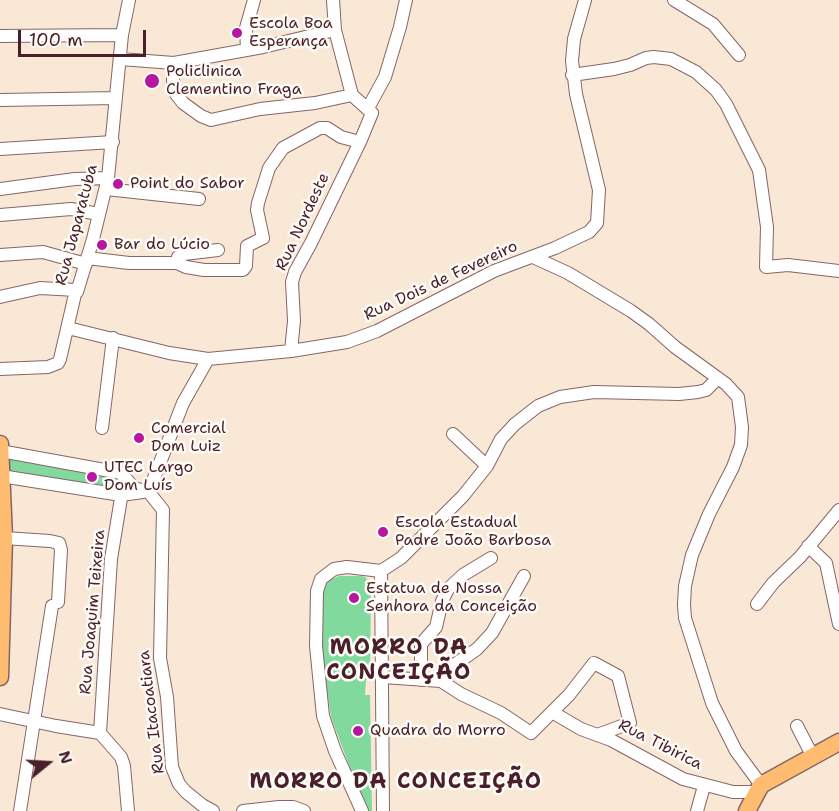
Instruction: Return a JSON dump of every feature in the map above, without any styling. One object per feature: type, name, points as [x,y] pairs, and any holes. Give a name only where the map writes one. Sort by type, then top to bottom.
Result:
[{"type":"main road","points":[[0,444],[4,538],[0,677]]},
{"type":"main road","points":[[747,811],[759,789],[812,755],[839,742]]},
{"type":"street","name":"Rua Japaratuba","points":[[0,369],[48,367],[58,363],[76,290],[107,183],[113,142],[122,35],[129,0]]},
{"type":"street","points":[[247,50],[246,28],[254,0]]},
{"type":"street","points":[[333,0],[335,30],[352,95],[370,110]]},
{"type":"street","name":"Rua Nordeste","points":[[291,351],[294,321],[292,282],[295,272],[360,142],[370,110],[385,77],[406,0]]},
{"type":"street","name":"Rua Dois de Fevereiro","points":[[68,328],[161,351],[208,359],[291,351],[347,342],[368,335],[494,271],[585,235],[597,223],[599,204],[597,178],[572,75],[572,50],[585,0]]},
{"type":"street","points":[[674,0],[713,24],[739,56]]},
{"type":"street","points":[[120,59],[174,63],[247,50],[335,30]]},
{"type":"street","points":[[0,36],[122,35]]},
{"type":"street","points":[[572,75],[630,65],[646,58],[662,58],[679,62],[696,72],[716,90],[726,104],[759,170],[767,227],[766,267],[788,265],[839,271]]},
{"type":"street","points":[[174,63],[173,80],[176,94],[183,103],[211,120],[260,109],[315,103],[352,95]]},
{"type":"street","points":[[0,100],[116,98]]},
{"type":"street","points":[[0,255],[44,252],[86,261],[177,263],[196,269],[238,271],[244,269],[247,246],[263,238],[258,216],[258,203],[269,168],[283,148],[320,128],[327,128],[341,137],[360,142]]},
{"type":"street","points":[[0,149],[113,142]]},
{"type":"street","points":[[0,189],[75,179],[200,199]]},
{"type":"street","points":[[0,215],[71,209],[99,214]]},
{"type":"street","points":[[177,263],[179,255],[218,250]]},
{"type":"street","points":[[533,257],[568,273],[631,311],[718,378],[738,397],[742,427],[741,445],[692,555],[685,586],[684,605],[685,618],[712,702],[736,751],[759,789]]},
{"type":"street","points":[[0,297],[40,288],[76,290]]},
{"type":"street","points":[[102,428],[113,338]]},
{"type":"street","points":[[1,476],[121,495],[136,494],[146,490],[151,486],[183,403],[208,359]]},
{"type":"street","points":[[362,811],[335,751],[323,716],[316,646],[317,591],[321,579],[334,569],[348,567],[381,571],[393,564],[463,496],[487,466],[501,439],[515,424],[538,406],[555,399],[600,392],[698,392],[706,390],[718,378]]},
{"type":"street","points":[[453,434],[487,466]]},
{"type":"street","points":[[0,451],[123,474],[134,488],[146,490]]},
{"type":"street","name":"Rua Joaquim Teixeira","points":[[100,733],[111,559],[124,480],[123,474]]},
{"type":"street","name":"Rua Itacoatiara","points":[[146,490],[163,510],[160,658],[167,697],[172,767],[174,776],[186,792],[213,811]]},
{"type":"street","points":[[757,604],[839,510]]},
{"type":"street","points":[[4,538],[50,541],[59,543],[61,550],[55,604],[20,811]]},
{"type":"street","points":[[808,546],[826,563],[839,624]]},
{"type":"street","points":[[421,680],[421,644],[436,627],[442,601],[448,589],[463,575],[491,558]]},
{"type":"street","points":[[381,571],[383,811]]},
{"type":"street","points":[[441,681],[447,670],[477,649],[492,633],[524,576]]},
{"type":"street","points":[[383,677],[441,681],[461,694],[501,713],[531,733],[594,663],[618,676],[630,723],[600,734]]},
{"type":"street","name":"Rua Tibirica","points":[[552,712],[581,729],[600,734],[683,779],[733,792],[759,789]]},
{"type":"street","points":[[0,714],[100,733],[121,757],[126,777],[128,811]]},
{"type":"street","points":[[797,726],[812,755]]},
{"type":"street","points":[[698,811],[704,786]]},
{"type":"street","points":[[243,811],[279,807],[292,807],[303,811]]},
{"type":"green space","points":[[3,457],[113,475],[112,484],[108,489],[5,473]]},
{"type":"green space","points":[[339,576],[362,576],[371,584],[370,679],[366,680],[365,695],[370,695],[372,811],[366,811],[331,717],[325,678],[322,651],[322,591],[328,581]]},
{"type":"place","name":"Escola Boa Esperança","points":[[237,33]]},
{"type":"place","name":"Policlinica Clementino Fraga","points":[[152,81]]},
{"type":"place","name":"Point do Sabor","points":[[118,184]]},
{"type":"place","name":"Bar do Lúcio","points":[[102,245]]},
{"type":"place","name":"Comercial Dom Luiz","points":[[139,438]]},
{"type":"place","name":"UTEC Largo Dom Luís","points":[[92,477]]},
{"type":"place","name":"Escola Estadual Padre João Barbosa","points":[[383,532]]},
{"type":"place","name":"Estatua de Nossa Senhora da Conceição","points":[[354,598]]},
{"type":"place","name":"Quadra do Morro","points":[[358,731]]},
{"type":"district","name":"MORRO DA CONCEIÇÃO","points":[[399,660]]},
{"type":"district","name":"MORRO DA CONCEIÇÃO","points":[[396,782]]}]
